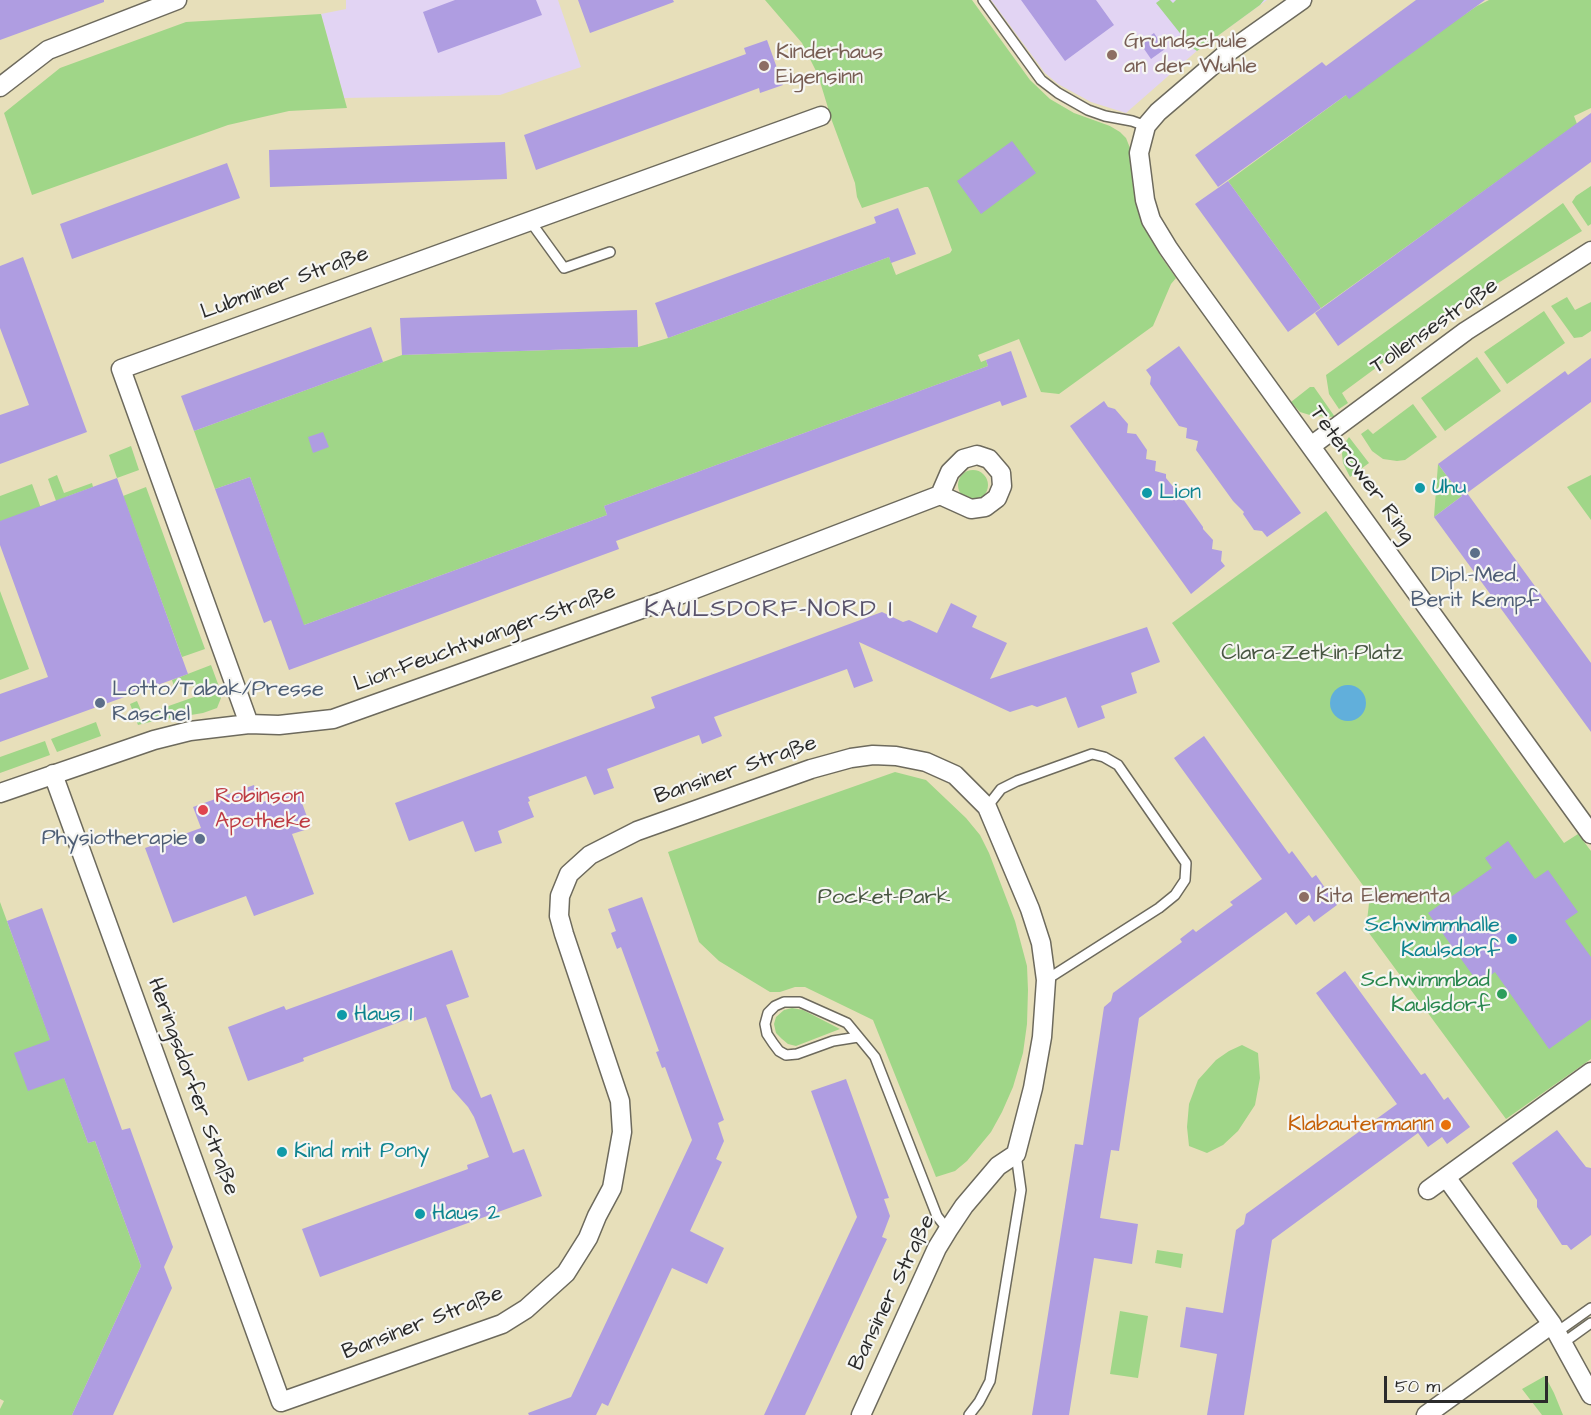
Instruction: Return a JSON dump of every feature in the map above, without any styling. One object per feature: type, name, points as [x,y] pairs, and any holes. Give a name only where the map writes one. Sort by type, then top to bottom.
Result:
[{"type":"street","points":[[0,87],[48,50],[177,0]]},
{"type":"street","points":[[1146,126],[1158,112],[1227,52],[1302,0]]},
{"type":"street","name":"Lubminer Straße","points":[[249,724],[121,369],[821,116]]},
{"type":"street","name":"Teterower Ring","points":[[1146,126],[1139,153],[1145,200],[1151,220],[1168,248],[1591,834]]},
{"type":"street","name":"Tollensestraße","points":[[1311,446],[1467,331],[1591,251]]},
{"type":"street","name":"Lion-Feuchtwanger-Straße","points":[[0,793],[154,740],[190,731],[249,724],[279,725],[333,719],[661,602],[940,495]]},
{"type":"street","name":"Bansiner Straße","points":[[277,1409],[502,1324],[526,1309],[566,1273],[588,1238],[612,1188],[622,1132],[620,1101],[559,916],[560,896],[569,874],[590,855],[637,831],[812,769],[851,758],[873,755],[896,756],[926,762],[955,775],[987,807],[1030,909],[1041,943],[1046,980],[1042,1037],[1035,1078],[1016,1154],[998,1166],[964,1206],[937,1248],[861,1415]]},
{"type":"street","name":"Heringsdorfer Straße","points":[[52,774],[277,1409]]},
{"type":"street","points":[[1428,1190],[1591,1072]]},
{"type":"street","points":[[1446,1177],[1557,1333],[1591,1393]]},
{"type":"street","points":[[1426,1415],[1557,1333]]},
{"type":"lane","points":[[983,0],[1041,80],[1088,111],[1146,126]]},
{"type":"lane","points":[[530,221],[564,268],[610,252]]},
{"type":"lane","points":[[987,807],[1001,789],[1017,781],[1092,754],[1104,757],[1118,765],[1186,863],[1185,880],[1175,895],[1159,908],[1046,980]]},
{"type":"lane","points":[[858,1037],[833,1041],[797,1054],[786,1055],[779,1051],[773,1043],[767,1034],[765,1024],[768,1013],[775,1006],[784,1002],[800,1002],[847,1023],[875,1058],[937,1216],[948,1230]]},
{"type":"lane","points":[[969,1415],[980,1402],[990,1381],[1021,1190],[1016,1154]]},
{"type":"lane","points":[[1557,1333],[1591,1308]]},
{"type":"lane","points":[[1557,1333],[1591,1323]]},
{"type":"shaded area","points":[[346,0],[558,0],[581,67],[500,95],[344,98],[321,14],[346,9]]},
{"type":"shaded area","name":"Grundschule an der Wuhle","points":[[991,0],[1267,0],[1199,49],[1126,113],[1091,102],[1058,84],[1045,73]]},
{"type":"green space","points":[[765,0],[972,0],[1030,80],[1050,99],[1074,113],[1110,126],[1126,138],[1132,153],[1133,186],[1140,215],[1160,255],[1176,278],[1171,284],[1153,326],[1059,394],[1041,392],[1019,339],[978,355],[981,362],[986,360],[988,366],[604,506],[607,515],[293,629],[298,610],[250,477],[215,489],[194,431],[402,355],[638,347],[889,257],[896,275],[950,253],[952,250],[928,187],[862,208],[818,75],[802,43]]},
{"type":"green space","points":[[1160,0],[1170,0],[1173,3],[1176,0],[1264,0],[1197,51],[1191,47],[1156,3]]},
{"type":"green space","points":[[1489,0],[1591,0],[1591,108],[1574,116],[1577,124],[1321,308],[1228,181],[1346,95]]},
{"type":"green space","points":[[321,14],[347,108],[289,111],[228,125],[32,195],[4,113],[60,68],[186,22]]},
{"type":"green space","points":[[1591,186],[1591,224],[1588,226],[1572,202],[1576,196]]},
{"type":"green space","points":[[1563,203],[1582,231],[1453,311],[1342,393],[1348,403],[1339,409],[1329,394],[1326,375]]},
{"type":"green space","points":[[1567,297],[1575,310],[1591,302],[1591,331],[1582,337],[1574,338],[1551,306]]},
{"type":"green space","points":[[1544,311],[1565,343],[1507,384],[1484,352]]},
{"type":"green space","points":[[1477,357],[1501,391],[1445,431],[1421,398]]},
{"type":"green space","points":[[1310,387],[1314,387],[1335,417],[1313,416],[1300,412],[1291,402]]},
{"type":"green space","points":[[1413,404],[1437,437],[1405,460],[1383,459],[1372,451],[1361,434],[1368,429],[1373,434]]},
{"type":"green space","points":[[1349,437],[1369,463],[1350,477],[1343,463],[1342,454],[1344,444]]},
{"type":"green space","points":[[131,446],[139,470],[117,478],[109,455]]},
{"type":"green space","points":[[1438,464],[1462,496],[1434,517]]},
{"type":"green space","points":[[973,470],[983,475],[988,485],[983,495],[973,500],[963,495],[958,485],[963,475]]},
{"type":"green space","points":[[57,475],[64,493],[92,483],[93,487],[66,497],[73,516],[63,520],[48,479]]},
{"type":"green space","points":[[1591,475],[1591,520],[1567,487]]},
{"type":"green space","points":[[32,484],[59,557],[0,521],[0,496]]},
{"type":"green space","points":[[146,487],[205,649],[182,657],[123,496]]},
{"type":"green space","name":"Clara-Zetkin-Platz","points":[[1326,511],[1564,843],[1578,834],[1591,851],[1591,1059],[1506,1119],[1366,929],[1370,895],[1172,623]]},
{"type":"green space","points":[[0,591],[29,669],[0,680]]},
{"type":"green space","points":[[211,665],[221,692],[217,708],[203,713],[138,725],[130,704],[137,701],[143,715],[197,696],[191,680],[174,686],[172,680]]},
{"type":"green space","points":[[96,722],[101,736],[57,752],[51,739]]},
{"type":"green space","points":[[45,741],[50,755],[0,773],[0,757]]},
{"type":"green space","name":"Pocket-Park","points":[[895,772],[926,780],[966,818],[980,835],[1015,921],[1027,966],[1027,1024],[1023,1053],[1013,1087],[991,1132],[967,1161],[955,1171],[936,1177],[873,1020],[805,987],[770,992],[719,961],[699,942],[668,852]]},
{"type":"green space","points":[[0,902],[88,1143],[95,1141],[141,1266],[72,1415],[0,1415],[4,1401],[0,1399]]},
{"type":"green space","points":[[792,1008],[803,1010],[840,1029],[796,1046],[788,1044],[776,1033],[774,1024],[776,1017],[784,1010]]},
{"type":"green space","points":[[1242,1045],[1258,1053],[1260,1078],[1255,1105],[1238,1131],[1223,1145],[1207,1153],[1189,1146],[1187,1127],[1189,1104],[1198,1080],[1216,1060]]},
{"type":"green space","points":[[1157,1250],[1183,1254],[1181,1268],[1155,1263]]},
{"type":"green space","points":[[1120,1311],[1148,1316],[1138,1378],[1110,1374]]},
{"type":"green space","points":[[1545,1376],[1563,1415],[1542,1415],[1522,1389]]},
{"type":"water","points":[[1348,685],[1361,690],[1366,703],[1361,716],[1348,721],[1335,716],[1330,703],[1335,690]]},
{"type":"building","points":[[0,0],[104,0],[104,2],[0,40]]},
{"type":"building","points":[[455,0],[536,0],[542,15],[438,53],[423,12]]},
{"type":"building","points":[[578,0],[673,0],[674,2],[590,33]]},
{"type":"building","points":[[1021,0],[1096,0],[1114,25],[1065,61]]},
{"type":"building","points":[[1416,0],[1485,0],[1349,99],[1346,95],[1218,187],[1195,155],[1322,62],[1326,66]]},
{"type":"building","points":[[1154,33],[1165,49],[1151,59],[1140,43]]},
{"type":"building","points":[[767,40],[783,85],[760,93],[759,88],[536,170],[524,135],[746,54],[744,48]]},
{"type":"building","points":[[1591,113],[1591,162],[1338,346],[1315,313]]},
{"type":"building","points":[[1012,141],[1036,173],[981,214],[957,181]]},
{"type":"building","points":[[505,142],[507,179],[270,187],[269,150]]},
{"type":"building","points":[[227,163],[240,198],[72,259],[60,224]]},
{"type":"building","points":[[1228,181],[1321,308],[1288,332],[1195,204]]},
{"type":"building","points":[[898,208],[916,254],[891,263],[889,257],[668,338],[655,303],[876,223],[874,217]]},
{"type":"building","points":[[23,257],[87,432],[0,464],[0,415],[29,405],[0,328],[0,266]]},
{"type":"building","points":[[637,310],[638,347],[402,355],[400,318]]},
{"type":"building","points":[[371,327],[383,362],[194,431],[181,396]]},
{"type":"building","name":"Lion","points":[[1179,346],[1301,513],[1267,537],[1262,531],[1254,530],[1243,514],[1244,512],[1233,501],[1196,450],[1198,441],[1186,438],[1187,428],[1179,426],[1150,384],[1151,377],[1146,370]]},
{"type":"building","points":[[1011,351],[1027,397],[1002,406],[1000,401],[616,541],[619,549],[289,670],[271,620],[264,623],[215,489],[250,477],[304,625],[607,515],[604,506],[988,366],[986,360]]},
{"type":"building","points":[[1591,358],[1591,402],[1467,493],[1591,663],[1591,732],[1434,517],[1462,496],[1438,464],[1565,371],[1568,375]]},
{"type":"building","name":"Lion","points":[[1104,401],[1108,407],[1115,409],[1128,424],[1127,433],[1136,434],[1147,450],[1146,459],[1156,461],[1155,471],[1166,474],[1166,478],[1175,489],[1174,498],[1183,499],[1213,540],[1212,549],[1222,551],[1221,561],[1225,566],[1191,594],[1070,426]]},
{"type":"building","points":[[323,432],[329,447],[313,453],[308,437]]},
{"type":"building","points":[[117,478],[188,674],[0,742],[0,694],[48,677],[0,545],[0,521]]},
{"type":"building","points":[[951,603],[977,616],[972,627],[1007,643],[990,679],[1147,627],[1160,662],[1131,673],[1137,693],[1101,706],[1105,718],[1078,728],[1066,697],[1037,707],[1032,705],[1010,712],[859,642],[873,681],[854,688],[847,669],[714,717],[722,736],[702,744],[699,735],[607,769],[614,788],[594,795],[586,776],[528,797],[534,817],[498,831],[502,843],[475,852],[463,821],[409,841],[395,803],[655,708],[651,697],[882,612],[903,622],[909,620],[937,633]]},
{"type":"building","points":[[1204,736],[1289,854],[1292,851],[1312,878],[1316,875],[1337,905],[1314,922],[1309,915],[1296,925],[1286,912],[1139,1018],[1119,1151],[1111,1150],[1100,1218],[1138,1224],[1132,1264],[1094,1258],[1069,1415],[1032,1415],[1075,1144],[1083,1145],[1104,1007],[1111,1001],[1113,993],[1182,942],[1180,939],[1193,929],[1196,932],[1233,905],[1230,902],[1262,879],[1174,758]]},
{"type":"building","points":[[254,785],[260,803],[297,789],[311,828],[292,834],[314,894],[254,916],[246,896],[173,923],[145,848],[201,828],[193,807]]},
{"type":"building","name":"Schwimmhalle Kaulsdorf","points":[[1508,841],[1535,879],[1548,870],[1578,912],[1565,921],[1591,957],[1591,1019],[1549,1049],[1495,972],[1479,984],[1428,913],[1492,868],[1485,858]]},
{"type":"building","points":[[642,897],[724,1120],[718,1123],[724,1141],[716,1159],[722,1162],[690,1231],[724,1248],[707,1284],[672,1268],[608,1406],[602,1403],[596,1415],[529,1415],[528,1413],[571,1397],[692,1140],[665,1067],[662,1068],[656,1052],[659,1051],[621,947],[617,949],[611,933],[616,931],[608,909]]},
{"type":"building","points":[[42,908],[122,1130],[130,1128],[173,1247],[164,1267],[172,1288],[113,1415],[72,1415],[141,1266],[95,1141],[88,1143],[64,1078],[28,1091],[14,1053],[50,1040],[7,921]]},
{"type":"building","points":[[452,950],[469,997],[446,1005],[481,1098],[491,1094],[513,1153],[524,1149],[542,1196],[320,1277],[302,1229],[468,1169],[467,1165],[489,1157],[474,1117],[452,1089],[426,1017],[414,1021],[413,1017],[248,1081],[228,1027],[284,1006],[286,1010]]},
{"type":"building","points":[[1345,971],[1421,1075],[1425,1073],[1444,1100],[1448,1097],[1470,1127],[1447,1144],[1442,1137],[1428,1147],[1418,1133],[1272,1240],[1244,1415],[1207,1415],[1217,1354],[1180,1347],[1186,1307],[1223,1313],[1236,1230],[1244,1224],[1246,1214],[1397,1104],[1316,993]]},
{"type":"building","points":[[846,1079],[889,1198],[884,1199],[890,1216],[882,1237],[887,1239],[805,1415],[764,1415],[857,1217],[811,1091]]},
{"type":"building","points":[[1557,1130],[1586,1167],[1591,1168],[1591,1235],[1571,1250],[1567,1245],[1562,1245],[1537,1207],[1537,1200],[1512,1163]]},
{"type":"place","name":"Grundschule an der Wuhle","points":[[1112,55]]},
{"type":"place","name":"Kinderhaus Eigensinn","points":[[764,66]]},
{"type":"place","name":"Uhu","points":[[1420,488]]},
{"type":"place","name":"Lion","points":[[1147,493]]},
{"type":"place","name":"Dipl.-Med. Berit Kempf","points":[[1475,553]]},
{"type":"place","name":"Lotto/Tabak/Presse Raschel","points":[[100,703]]},
{"type":"place","name":"Robinson Apotheke","points":[[203,810]]},
{"type":"place","name":"Physiotherapie","points":[[200,839]]},
{"type":"place","name":"Kita Elementa","points":[[1304,897]]},
{"type":"place","name":"Schwimmhalle Kaulsdorf","points":[[1512,939]]},
{"type":"place","name":"Schwimmbad Kaulsdorf","points":[[1502,994]]},
{"type":"place","name":"Haus 1","points":[[342,1015]]},
{"type":"place","name":"Klabautermann","points":[[1446,1125]]},
{"type":"place","name":"Kind mit Pony","points":[[282,1152]]},
{"type":"place","name":"Haus 2","points":[[420,1214]]},
{"type":"district","name":"KAULSDORF-NORD I","points":[[769,611]]}]
